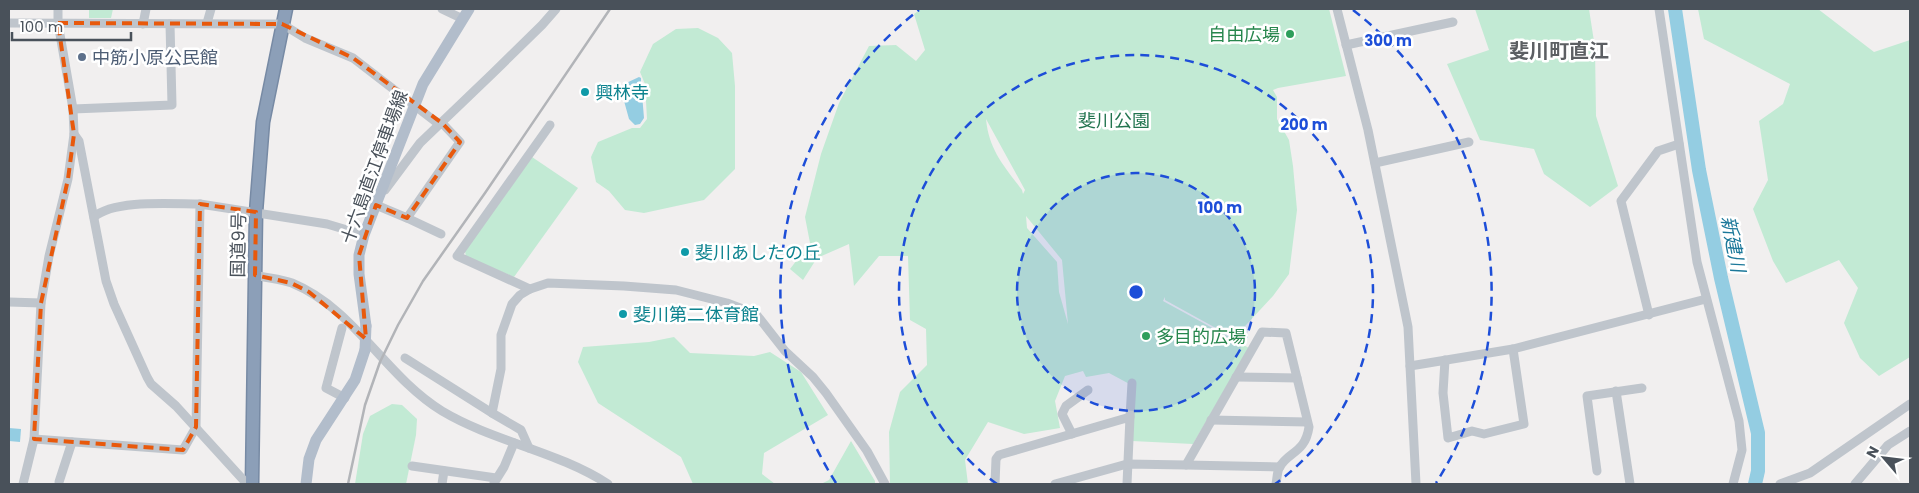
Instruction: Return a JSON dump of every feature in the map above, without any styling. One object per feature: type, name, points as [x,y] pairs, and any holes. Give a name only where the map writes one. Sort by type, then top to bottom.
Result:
[{"type":"highway","name":"国道9号","points":[[252,484],[256,212],[263,122],[286,9]]},
{"type":"main road","name":"十六島直江停車場線","points":[[306,484],[309,459],[316,440],[355,380],[365,350],[366,326],[359,274],[359,255],[364,235],[423,84],[466,14]]},
{"type":"street","points":[[23,484],[34,439],[41,303],[49,256],[68,179],[74,134],[73,109],[58,24],[58,9]]},
{"type":"street","points":[[142,24],[146,9]]},
{"type":"street","points":[[207,23],[211,9]]},
{"type":"street","points":[[442,9],[466,14]]},
{"type":"street","points":[[441,234],[407,218],[378,201],[420,143],[542,25],[556,9]]},
{"type":"street","points":[[1337,9],[1375,162],[1408,327],[1416,484]]},
{"type":"street","points":[[1659,9],[1697,262],[1732,387],[1739,420],[1742,450],[1733,484]]},
{"type":"street","points":[[1346,45],[1454,22]]},
{"type":"street","points":[[9,23],[282,24],[304,38],[353,58],[436,122],[442,123],[460,142],[407,218]]},
{"type":"street","points":[[73,109],[172,105],[170,24]]},
{"type":"street","points":[[530,289],[457,256],[550,125]]},
{"type":"street","points":[[74,134],[79,141],[109,293],[147,377],[151,384],[176,406],[247,484]]},
{"type":"street","points":[[1375,162],[1469,142]]},
{"type":"street","points":[[1649,315],[1621,201],[1658,151],[1680,144]]},
{"type":"street","points":[[34,439],[183,450],[196,428],[200,204]]},
{"type":"street","points":[[94,217],[118,206],[200,204],[327,224],[364,235]]},
{"type":"street","points":[[255,275],[291,283],[323,301],[358,331],[403,378],[441,410],[478,430],[580,468],[608,484]]},
{"type":"street","points":[[492,413],[501,369],[501,335],[512,304],[520,295],[530,289],[548,283],[676,290],[727,303],[756,314],[785,350],[813,377],[826,393],[867,451],[885,484]]},
{"type":"street","points":[[1410,366],[1513,349],[1706,299]]},
{"type":"street","points":[[9,302],[41,303]]},
{"type":"street","points":[[342,328],[326,388],[345,398]]},
{"type":"street","points":[[1186,465],[1262,332],[1286,333],[1307,422],[1307,436],[1302,446],[1280,467],[1276,484]]},
{"type":"street","points":[[1445,360],[1443,393],[1448,438],[1472,431],[1484,434],[1524,424],[1513,349]]},
{"type":"street","points":[[405,358],[521,430],[529,448]]},
{"type":"street","points":[[1236,377],[1297,378]]},
{"type":"street","points":[[1127,484],[1132,383]]},
{"type":"street","points":[[1597,471],[1587,396],[1642,388]]},
{"type":"street","points":[[1072,434],[1062,414],[1066,406],[1088,390]]},
{"type":"street","points":[[1616,391],[1630,484]]},
{"type":"street","points":[[1782,484],[1810,473],[1910,404]]},
{"type":"street","points":[[995,484],[996,459],[999,455],[1130,417]]},
{"type":"street","points":[[1211,420],[1307,422]]},
{"type":"street","points":[[1855,484],[1888,445],[1910,431]]},
{"type":"street","points":[[59,482],[72,442]]},
{"type":"street","points":[[412,466],[495,481],[504,467],[514,443]]},
{"type":"street","points":[[1055,484],[1127,464],[1280,467]]},
{"type":"street","points":[[442,484],[444,471]]},
{"type":"highlighted area","points":[[58,23],[282,24],[353,58],[442,123],[460,142],[407,218],[376,205],[359,255],[366,339],[309,292],[291,283],[255,275],[256,212],[200,204],[196,427],[183,450],[34,439],[41,303],[68,179],[74,134]]},
{"type":"green space","points":[[89,9],[113,9],[111,18],[89,18]]},
{"type":"green space","name":"斐川公園","points":[[921,9],[1329,9],[1346,76],[1273,90],[1277,97],[1277,119],[1289,140],[1297,210],[1289,274],[1273,296],[1234,338],[1165,300],[1165,297],[1163,301],[1249,348],[1193,444],[1132,441],[1135,387],[1109,373],[1086,377],[1083,371],[1065,376],[1055,401],[1060,428],[1024,434],[988,422],[965,460],[968,484],[890,484],[889,432],[900,392],[927,365],[926,329],[910,320],[908,256],[879,256],[854,286],[849,244],[817,258],[803,280],[790,269],[810,243],[805,217],[821,154],[839,103],[869,46],[896,45],[916,61],[925,50],[914,14]],"holes":[[[986,119],[1025,190],[1023,194],[994,149],[990,140]],[[1026,216],[1062,260],[1068,324],[1059,292],[1057,262],[1027,228]]]},
{"type":"green space","points":[[1475,9],[1589,9],[1595,48],[1596,116],[1618,186],[1590,207],[1544,174],[1534,149],[1480,140],[1447,64],[1489,50]]},
{"type":"green space","points":[[1698,9],[1818,9],[1874,52],[1910,40],[1910,357],[1879,376],[1860,358],[1844,323],[1858,288],[1839,260],[1786,283],[1773,261],[1753,209],[1768,180],[1759,121],[1783,104],[1790,84],[1704,39]]},
{"type":"green space","points":[[698,28],[718,38],[732,53],[735,86],[735,169],[704,200],[644,213],[625,210],[609,191],[596,182],[591,157],[598,142],[632,128],[640,128],[647,119],[645,84],[640,72],[653,44],[676,29]]},
{"type":"green space","points":[[532,157],[578,188],[514,277],[466,257],[465,251]]},
{"type":"green space","points":[[674,337],[690,353],[754,356],[770,352],[801,372],[828,415],[764,453],[762,474],[775,484],[693,484],[681,457],[598,403],[578,362],[583,347],[649,342]]},
{"type":"green space","points":[[392,404],[402,405],[417,419],[416,435],[406,484],[355,484],[363,434],[370,416]]},
{"type":"green space","points":[[851,441],[875,484],[821,484],[829,480]]},
{"type":"water","points":[[639,77],[641,78],[644,118],[640,124],[635,125],[629,119],[621,90],[622,85]]},
{"type":"water","points":[[9,428],[21,429],[20,442],[9,441]]},
{"type":"waterway","name":"新建川","points":[[1675,9],[1699,170],[1721,278],[1758,433],[1758,471],[1755,484]]},
{"type":"railway","points":[[348,484],[365,405],[380,362],[398,325],[423,281],[610,9]]},
{"type":"place","name":"自由広場","points":[[1290,34]]},
{"type":"place","name":"中筋小原公民館","points":[[82,57]]},
{"type":"place","name":"興林寺","points":[[585,92]]},
{"type":"place","name":"斐川あしたの丘","points":[[685,252]]},
{"type":"place","name":"斐川第二体育館","points":[[623,314]]},
{"type":"place","name":"多目的広場","points":[[1146,336]]},
{"type":"district","name":"斐川町直江","points":[[1559,51]]}]
